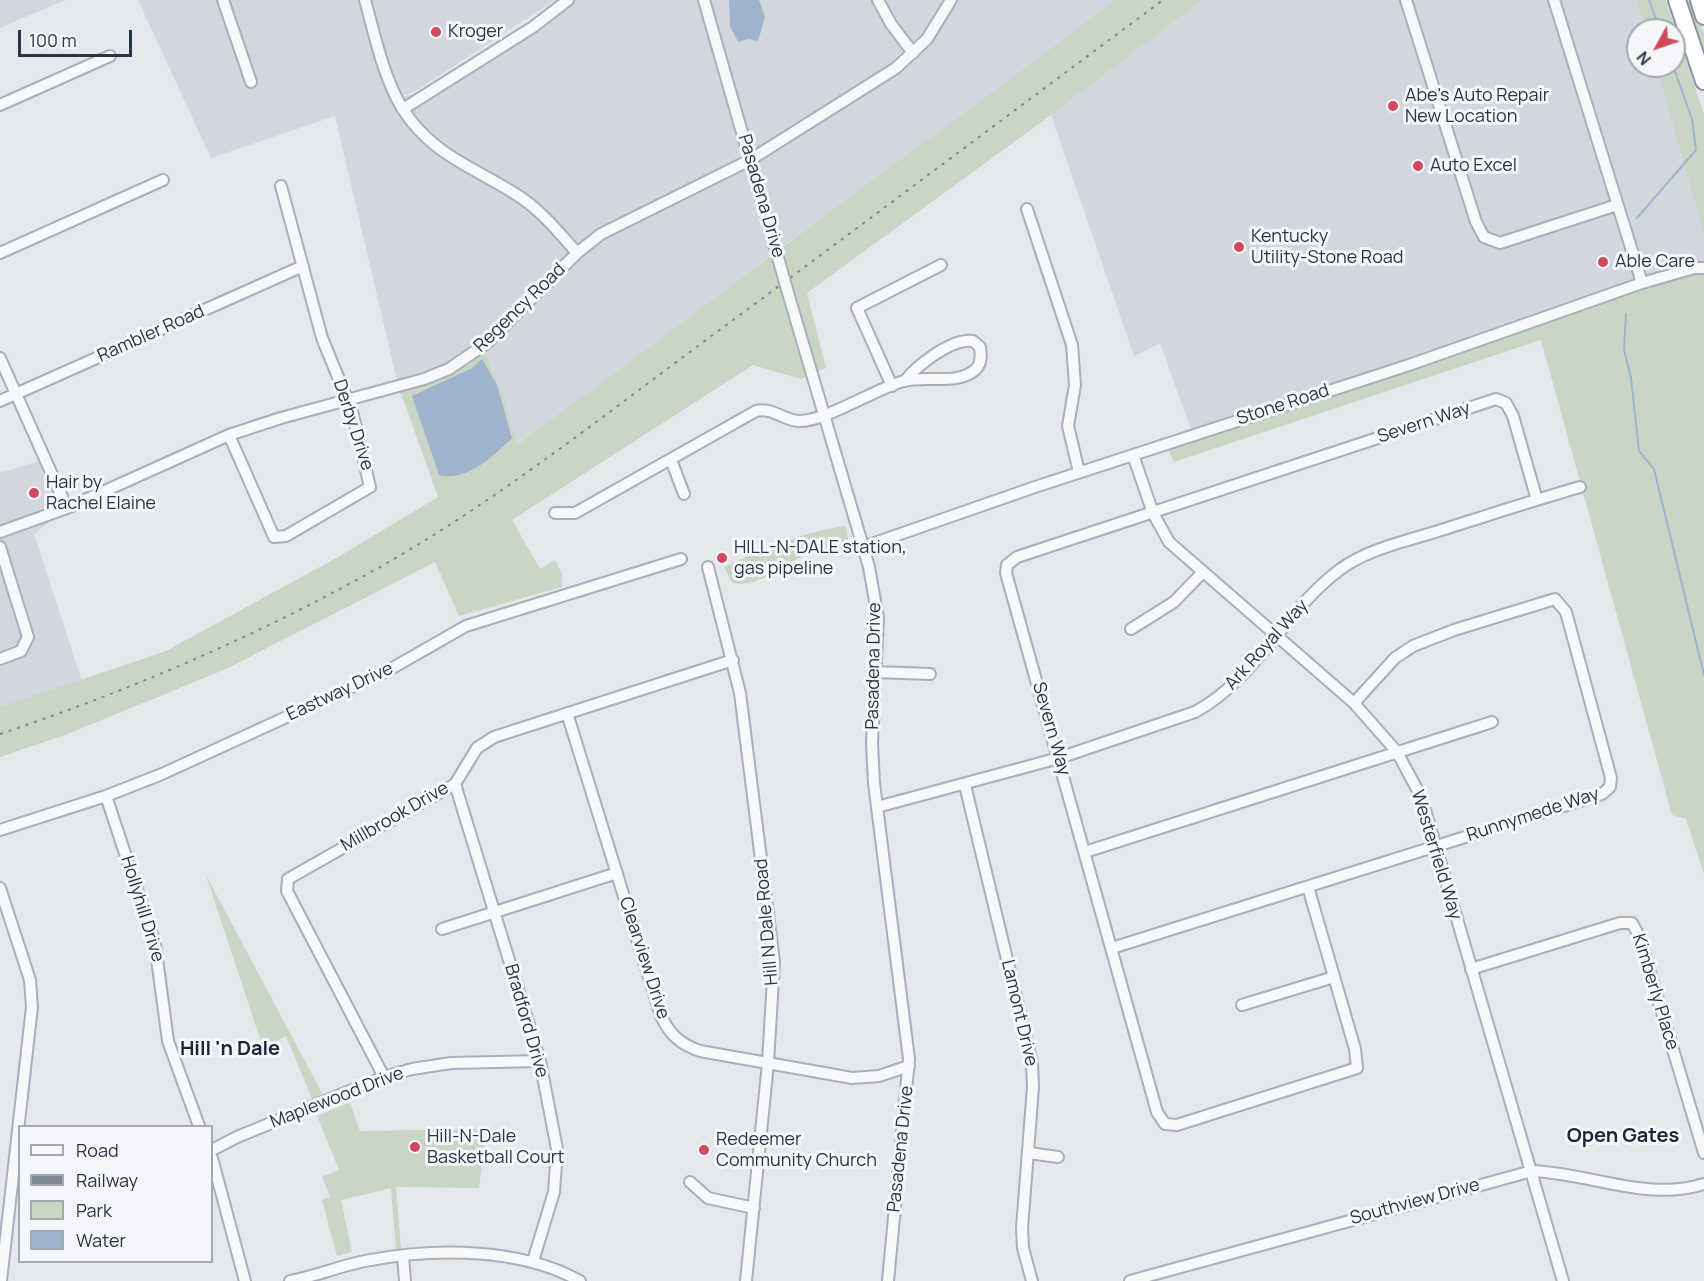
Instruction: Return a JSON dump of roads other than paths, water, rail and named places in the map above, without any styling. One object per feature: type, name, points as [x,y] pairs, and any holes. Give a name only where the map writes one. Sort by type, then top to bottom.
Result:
[{"type":"highway","points":[[1677,0],[1704,81]]},
{"type":"highway","points":[[1699,0],[1704,16]]},
{"type":"street","points":[[223,0],[251,82]]},
{"type":"street","points":[[365,0],[387,76],[403,109],[438,148],[464,167],[523,199],[537,210],[577,253]]},
{"type":"street","points":[[403,109],[533,27],[568,0]]},
{"type":"street","name":"Pasadena Drive","points":[[704,0],[863,547],[877,606],[872,750],[909,1066],[888,1281]]},
{"type":"street","points":[[878,0],[891,24],[914,53]]},
{"type":"street","name":"Regency Road","points":[[0,532],[67,508],[229,435],[437,374],[471,356],[492,339],[577,253],[601,234],[750,160],[886,74],[914,53],[939,24],[951,0]]},
{"type":"street","points":[[1406,0],[1476,222],[1484,237],[1500,243],[1617,205]]},
{"type":"street","points":[[1554,0],[1642,283]]},
{"type":"street","points":[[0,105],[110,56]]},
{"type":"street","points":[[0,254],[163,180]]},
{"type":"street","name":"Derby Drive","points":[[229,435],[269,532],[274,537],[281,538],[370,487],[348,399],[322,338],[281,186]]},
{"type":"street","points":[[1027,209],[1072,345],[1075,385],[1068,426],[1079,472]]},
{"type":"street","points":[[891,386],[857,308],[941,265]]},
{"type":"street","name":"Rambler Road","points":[[0,401],[303,266]]},
{"type":"street","name":"Stone Road","points":[[863,547],[1079,472],[1409,365],[1642,283],[1694,268],[1704,268]]},
{"type":"street","points":[[555,513],[575,513],[756,411],[765,409],[800,421],[824,414],[905,381],[966,375],[976,368],[981,358],[980,347],[973,341],[957,342],[915,368],[905,381]]},
{"type":"street","points":[[0,358],[67,508]]},
{"type":"street","name":"Severn Way","points":[[1308,887],[1355,1049],[1357,1068],[1170,1125],[1161,1121],[1006,573],[1007,565],[1017,557],[1496,399],[1506,402],[1513,416],[1537,500]]},
{"type":"street","name":"Westerfield Way","points":[[1133,455],[1153,513],[1169,542],[1202,573],[1354,702],[1397,752],[1418,791],[1563,1281]]},
{"type":"street","points":[[671,460],[684,494]]},
{"type":"street","name":"Ark Royal Way","points":[[877,807],[1059,758],[1178,719],[1211,704],[1238,681],[1318,589],[1338,571],[1357,560],[1395,544],[1580,487]]},
{"type":"street","points":[[0,547],[28,637],[21,651],[0,659]]},
{"type":"street","name":"Eastway Drive","points":[[0,830],[106,796],[162,774],[366,681],[466,626],[681,559]]},
{"type":"street","name":"Hill N Dale Road","points":[[708,567],[733,660],[743,718],[774,962],[768,1063],[746,1281]]},
{"type":"street","points":[[1131,629],[1161,612],[1186,591],[1202,573]]},
{"type":"street","name":"Runnymede Way","points":[[1112,948],[1602,794],[1610,787],[1611,778],[1562,605],[1555,599],[1548,599],[1427,639],[1395,658],[1354,702]]},
{"type":"street","name":"Millbrook Drive","points":[[384,1077],[287,891],[286,885],[292,876],[455,784],[470,758],[484,742],[733,660]]},
{"type":"street","points":[[875,672],[930,674]]},
{"type":"street","name":"Clearview Drive","points":[[567,713],[661,1016],[671,1034],[687,1046],[700,1051],[852,1078],[879,1076],[909,1066]]},
{"type":"street","points":[[1085,852],[1492,722]]},
{"type":"street","name":"Bradford Drive","points":[[455,784],[540,1060],[558,1164],[554,1192],[533,1261]]},
{"type":"street","name":"Lamont Drive","points":[[965,785],[1032,1063],[1033,1087],[1022,1228],[1023,1248],[1032,1281]]},
{"type":"street","name":"Hollyhill Drive","points":[[106,796],[156,944],[168,1041],[199,1125]]},
{"type":"street","points":[[442,929],[617,873]]},
{"type":"street","points":[[0,888],[30,980],[32,1007],[22,1125]]},
{"type":"street","name":"Kimberly Place","points":[[1471,969],[1620,922],[1632,923],[1639,936],[1704,1153]]},
{"type":"street","points":[[1242,1005],[1334,977]]},
{"type":"street","name":"Maplewood Drive","points":[[213,1149],[237,1137],[384,1077],[440,1063],[540,1060]]},
{"type":"street","points":[[1029,1153],[1058,1157]]},
{"type":"street","points":[[213,1162],[245,1281]]},
{"type":"street","points":[[1,1281],[14,1218],[18,1171]]},
{"type":"street","name":"Southview Drive","points":[[1130,1281],[1532,1171],[1555,1172],[1647,1190],[1674,1190],[1704,1184]]},
{"type":"street","points":[[690,1182],[708,1198],[754,1208]]},
{"type":"street","points":[[290,1281],[364,1262],[403,1256],[499,1255],[533,1261],[580,1281]]},
{"type":"street","points":[[403,1256],[405,1281]]},
{"type":"water","points":[[729,0],[759,0],[765,17],[758,41],[749,39],[738,42],[730,26]]},
{"type":"water","points":[[482,359],[497,385],[512,438],[470,471],[460,475],[439,475],[412,396],[472,368]]},
{"type":"waterway","points":[[1649,0],[1656,18]]},
{"type":"waterway","points":[[1637,218],[1696,150],[1692,119],[1677,78]]},
{"type":"waterway","points":[[1626,314],[1624,349],[1631,378],[1639,451],[1654,469],[1704,675]]},
{"type":"railway","points":[[0,734],[100,698],[198,658],[341,589],[429,538],[470,512],[589,427],[1163,0]]},
{"type":"place","name":"Kroger","points":[[436,32]]},
{"type":"place","name":"Abe's Auto Repair New Location","points":[[1393,106]]},
{"type":"place","name":"Auto Excel","points":[[1418,166]]},
{"type":"place","name":"Kentucky Utility-Stone Road","points":[[1239,247]]},
{"type":"place","name":"Able Care","points":[[1603,262]]},
{"type":"place","name":"Hair by Rachel Elaine","points":[[34,493]]},
{"type":"place","name":"HILL-N-DALE station, gas pipeline","points":[[722,558]]},
{"type":"place","name":"Hill-N-Dale Basketball Court","points":[[415,1147]]},
{"type":"place","name":"Redeemer Community Church","points":[[704,1150]]},
{"type":"district","name":"Hill 'n Dale","points":[[230,1049]]},
{"type":"district","name":"Open Gates","points":[[1623,1136]]}]
